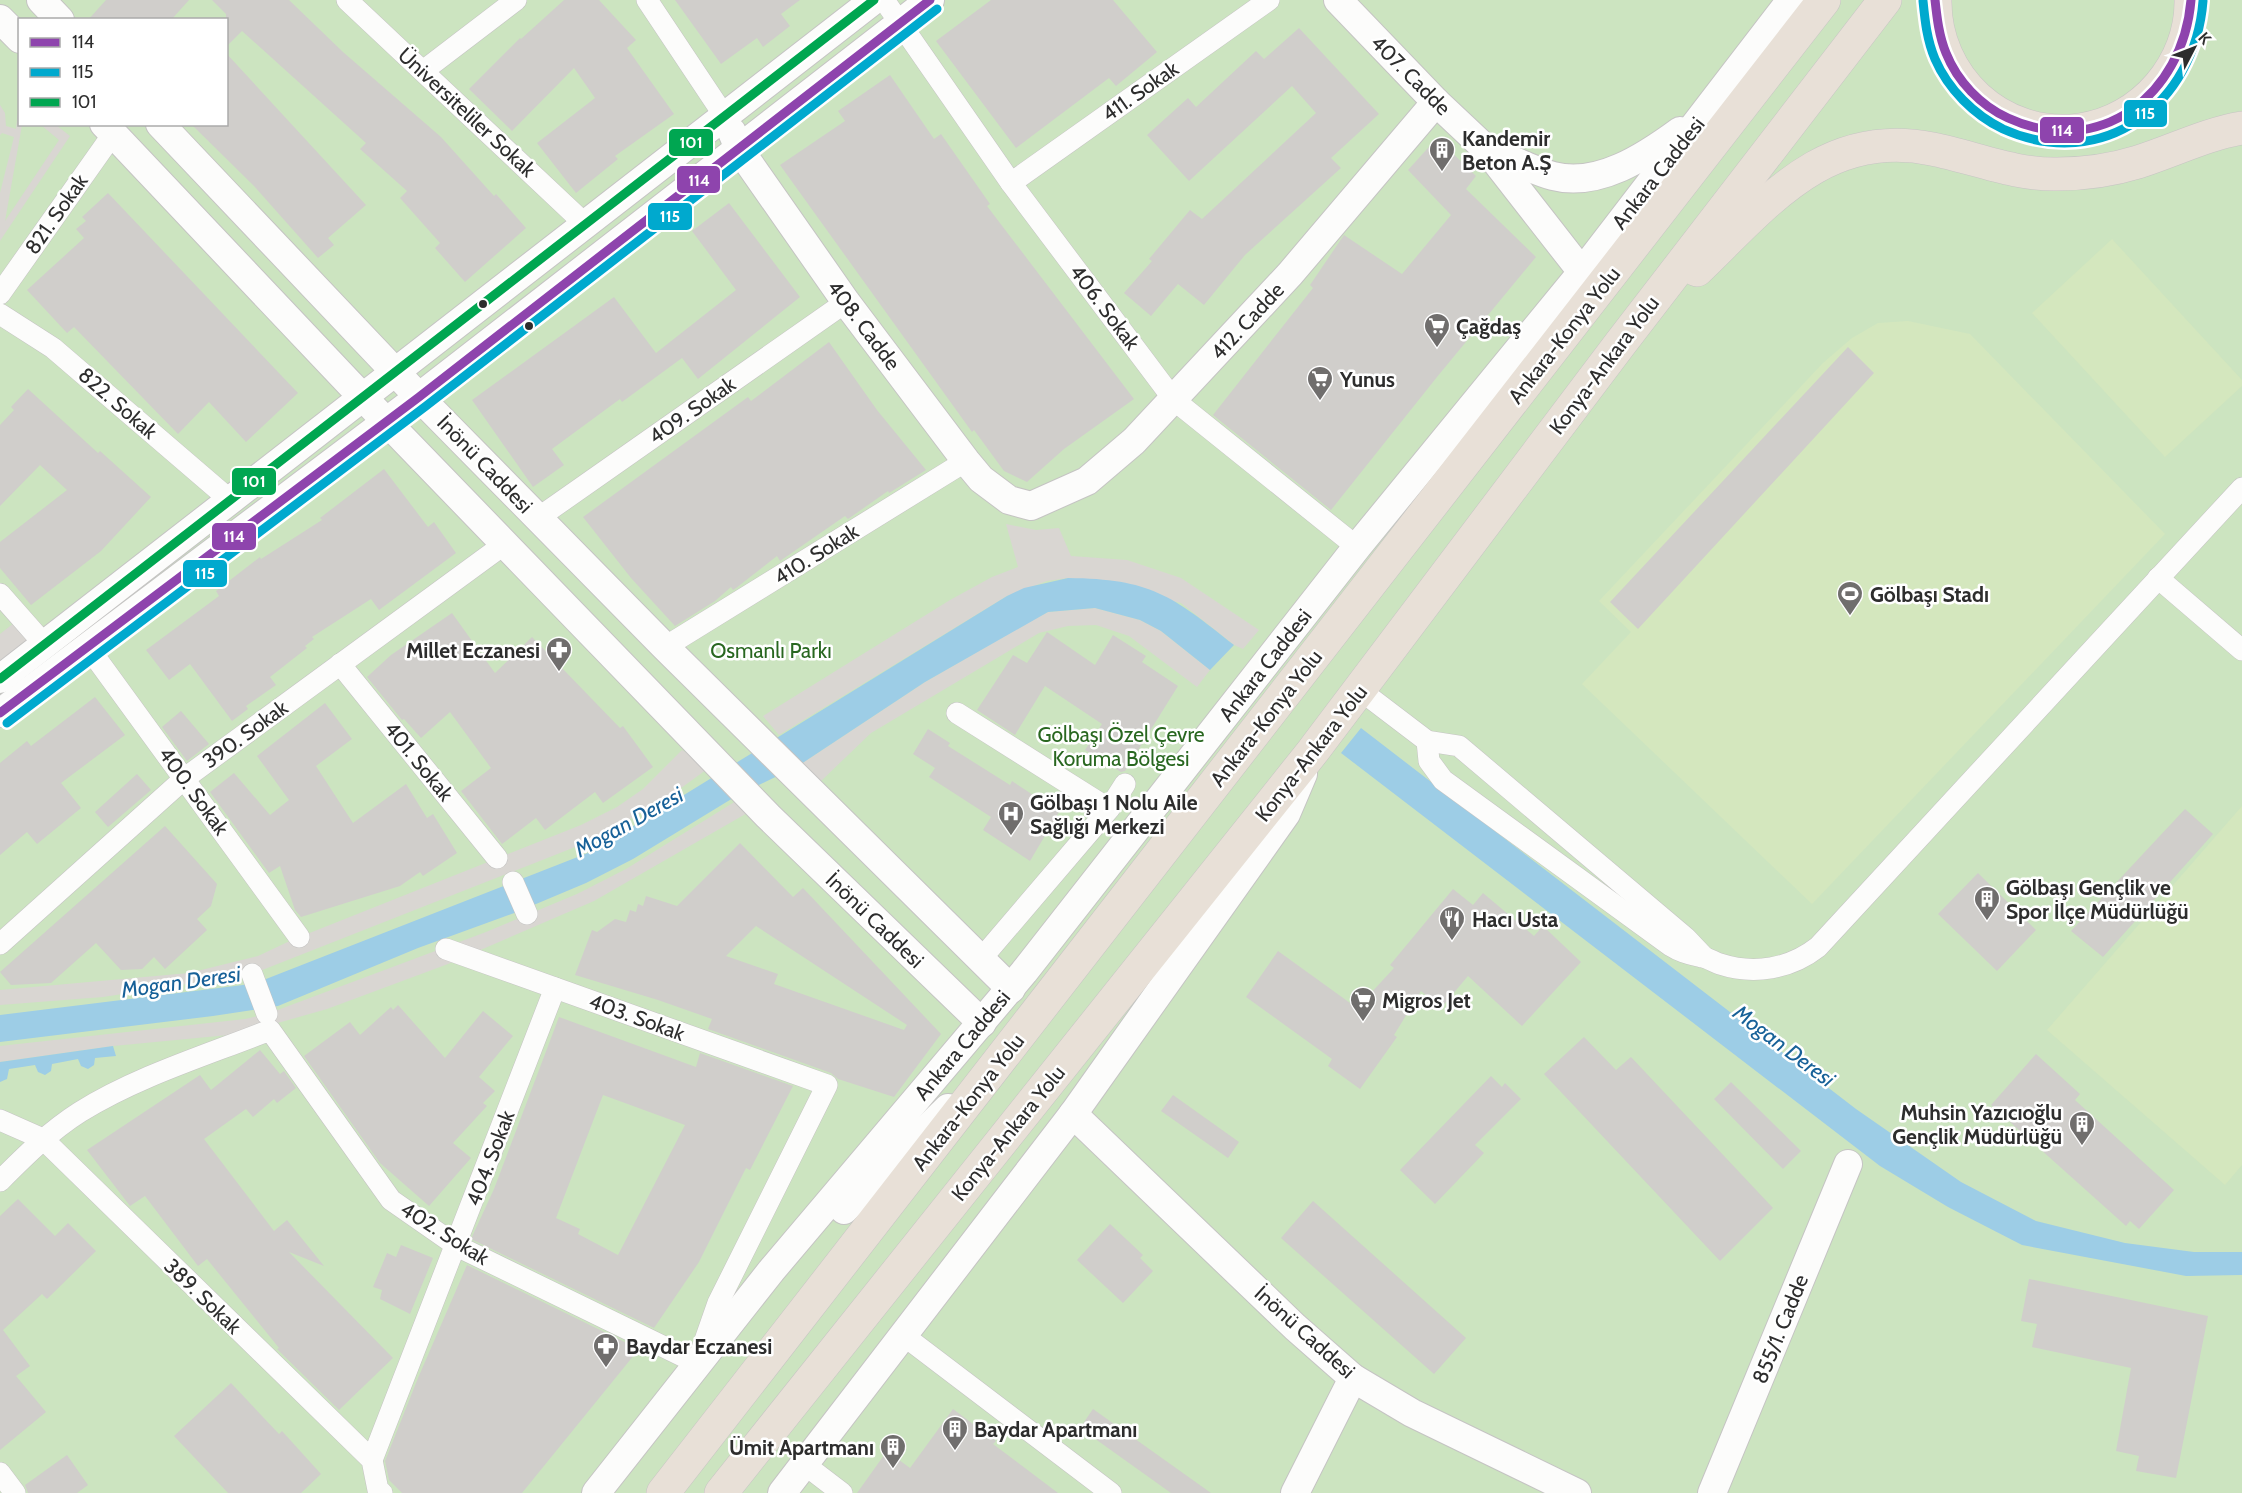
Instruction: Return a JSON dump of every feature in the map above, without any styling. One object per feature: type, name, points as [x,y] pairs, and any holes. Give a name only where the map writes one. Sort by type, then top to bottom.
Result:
[{"type":"highway","name":"Ankara-Konya Yolu","points":[[663,1493],[1824,0]]},
{"type":"highway","name":"Konya-Ankara Yolu","points":[[721,1493],[1313,751],[1620,344],[1885,0]]},
{"type":"highway","points":[[1935,0],[1938,38],[1948,62],[1962,83],[1982,102],[2004,117],[2025,124],[2048,129],[2078,130],[2101,124],[2130,109],[2156,89],[2173,71],[2190,28],[2191,0]]},
{"type":"highway","points":[[1620,344],[1795,179],[1826,160],[1857,148],[1890,144],[1929,148],[2015,170],[2062,174],[2103,170],[2136,163],[2201,139],[2242,128]]},
{"type":"street","points":[[41,0],[58,18]]},
{"type":"street","name":"Üniversiteliler Sokak","points":[[347,0],[586,225]]},
{"type":"street","points":[[423,71],[516,0]]},
{"type":"street","points":[[647,0],[725,117]]},
{"type":"street","points":[[0,679],[874,0]]},
{"type":"street","name":"406. Sokak","points":[[884,0],[1011,183],[1174,400],[1357,547]]},
{"type":"street","points":[[0,713],[419,397],[930,0]]},
{"type":"street","name":"411. Sokak","points":[[1011,183],[1269,0]]},
{"type":"street","name":"407. Cadde","points":[[1338,0],[1436,102],[1486,149]]},
{"type":"street","name":"Ankara Caddesi","points":[[596,1493],[729,1323],[1011,988],[1357,547],[1582,272],[1791,0]]},
{"type":"street","points":[[0,19],[18,37]]},
{"type":"street","name":"412. Cadde","points":[[1030,506],[1087,481],[1134,441],[1290,274],[1436,102]]},
{"type":"street","points":[[1486,149],[1553,176],[1582,177],[1618,168],[1636,159],[1703,114]]},
{"type":"street","name":"408. Cadde","points":[[725,117],[739,148],[846,302],[966,461],[981,479],[1009,500],[1030,506]]},
{"type":"street","name":"İnönü Caddesi","points":[[162,126],[419,397],[665,647],[1011,988]]},
{"type":"street","name":"İnönü Caddesi","points":[[108,129],[386,422],[506,543],[768,816],[982,1023]]},
{"type":"street","name":"821. Sokak","points":[[0,294],[108,129]]},
{"type":"street","points":[[1486,149],[1582,272]]},
{"type":"street","name":"409. Sokak","points":[[538,518],[846,302]]},
{"type":"street","name":"822. Sokak","points":[[0,314],[53,348],[230,500]]},
{"type":"street","name":"410. Sokak","points":[[665,647],[966,461]]},
{"type":"street","points":[[1427,741],[1429,761],[1443,780],[1684,954],[1704,957],[1720,964],[1754,969],[1779,967],[1800,961],[1818,947],[2242,488]]},
{"type":"street","name":"390. Sokak","points":[[0,944],[185,778],[506,543]]},
{"type":"street","points":[[2158,578],[2242,650]]},
{"type":"street","points":[[0,594],[45,645]]},
{"type":"street","name":"400. Sokak","points":[[88,647],[299,937]]},
{"type":"street","name":"401. Sokak","points":[[340,664],[497,858]]},
{"type":"street","points":[[1360,690],[1427,741],[1459,746],[1686,938],[1704,957]]},
{"type":"street","points":[[957,713],[1109,809]]},
{"type":"street","points":[[698,743],[734,716]]},
{"type":"street","points":[[782,1493],[1073,1114],[1286,814],[1313,751]]},
{"type":"street","points":[[981,959],[1109,809],[1125,784]]},
{"type":"street","points":[[768,816],[805,786]]},
{"type":"street","points":[[513,882],[527,914]]},
{"type":"street","name":"403. Sokak","points":[[446,949],[827,1085],[718,1303],[697,1363]]},
{"type":"street","points":[[252,974],[267,1014]]},
{"type":"street","name":"404. Sokak","points":[[372,1460],[457,1246],[555,988]]},
{"type":"street","name":"402. Sokak","points":[[43,1139],[80,1112],[119,1091],[270,1030],[391,1200],[457,1246],[697,1363]]},
{"type":"street","points":[[729,1323],[1011,1046]]},
{"type":"street","name":"İnönü Caddesi","points":[[1073,1114],[1294,1327],[1353,1378],[1412,1413],[1577,1493]]},
{"type":"street","name":"389. Sokak","points":[[0,1120],[43,1139],[372,1460]]},
{"type":"street","points":[[0,1181],[43,1139]]},
{"type":"street","name":"855/1. Cadde","points":[[1712,1493],[1848,1164]]},
{"type":"street","points":[[903,1335],[1111,1493]]},
{"type":"street","points":[[1295,1493],[1353,1378]]},
{"type":"street","points":[[372,1460],[378,1492]]},
{"type":"street","points":[[804,1464],[842,1493]]},
{"type":"street","points":[[0,1473],[15,1493]]},
{"type":"green space","name":"Gölbaşı Özel Çevre Koruma Bölgesi","points":[[0,0],[2242,0],[2242,1493],[0,1493]]},
{"type":"green space","points":[[2112,239],[2242,380],[2242,386],[2165,457],[2032,313]]},
{"type":"green space","name":"Gölbaşı Stadı","points":[[1908,321],[1970,334],[2165,534],[1812,904],[1582,684],[1631,632],[1599,601],[1823,363],[1852,338],[1878,323]]},
{"type":"green space","points":[[2242,806],[2242,1165],[2225,1185],[2047,1030]]},
{"type":"shaded area","points":[[0,105],[5,113],[6,126],[16,129],[18,112],[18,126],[22,126],[5,221],[59,140],[42,126],[57,126],[70,136],[0,241],[0,193],[14,137],[2,133],[0,135]]},
{"type":"shaded area","points":[[1006,524],[1036,530],[1059,528],[1071,556],[1127,560],[1181,578],[1259,630],[1243,649],[1234,645],[1181,603],[1068,578],[1047,581],[1007,596],[779,735],[763,716],[950,600],[992,577],[1018,567]]},
{"type":"shaded area","points":[[1095,608],[1140,620],[1161,631],[1210,670],[1197,687],[1129,636],[1096,625],[1068,626],[1039,633],[871,733],[820,782],[798,766],[925,682],[1031,621],[1048,612]]},
{"type":"shaded area","points":[[14,623],[28,641],[0,662],[0,634]]},
{"type":"shaded area","points":[[682,750],[710,767],[666,799],[593,840],[252,974],[103,997],[0,1005],[0,990],[189,973],[258,956],[292,940],[581,825],[617,807],[643,789]]},
{"type":"shaded area","points":[[736,801],[749,812],[594,901],[448,964],[327,1009],[239,1034],[113,1046],[0,1062],[0,1046],[245,1019],[267,1014],[486,932],[577,894],[626,869]]},
{"type":"water","points":[[1068,578],[1120,582],[1158,593],[1176,602],[1234,645],[1210,670],[1161,631],[1140,620],[1095,608],[1048,612],[925,682],[798,766],[738,795],[633,859],[586,883],[517,912],[418,948],[278,1006],[0,1042],[0,1015],[243,985],[266,979],[593,851],[1007,596],[1024,588]]},
{"type":"water","points":[[1361,728],[1856,1109],[1961,1182],[2036,1221],[2125,1243],[2194,1252],[2242,1252],[2242,1275],[2186,1276],[2022,1245],[1948,1207],[1880,1166],[1341,753]]},
{"type":"water","points":[[113,1046],[116,1056],[95,1058],[94,1065],[88,1069],[81,1066],[78,1059],[52,1064],[51,1071],[45,1075],[38,1072],[35,1065],[9,1069],[7,1079],[0,1082],[0,1062]]},
{"type":"building","points":[[106,0],[189,0],[173,18],[90,18]]},
{"type":"building","points":[[212,0],[289,0],[343,52],[441,137],[526,228],[465,282],[435,248],[440,243],[400,198],[407,191],[360,149],[366,143],[242,31],[228,45],[226,14]]},
{"type":"building","points":[[564,0],[599,0],[636,40],[627,48],[674,114],[615,156],[618,159],[576,193],[537,143],[595,98],[574,68],[512,131],[469,89],[520,38]]},
{"type":"building","points":[[675,0],[800,0],[781,14],[790,26],[763,47],[757,38],[721,64]]},
{"type":"building","points":[[991,0],[1113,0],[1157,52],[1116,86],[1109,78],[1016,148],[936,41]]},
{"type":"building","points":[[1299,28],[1379,114],[1331,158],[1341,168],[1245,255],[1204,305],[1178,284],[1151,316],[1124,293],[1152,261],[1149,259],[1190,210],[1202,219],[1316,113],[1292,86],[1189,181],[1147,135],[1188,98],[1196,107],[1256,51],[1264,59]]},
{"type":"building","points":[[228,55],[366,205],[328,238],[334,245],[318,258],[254,186],[193,126],[228,126]]},
{"type":"building","points":[[890,75],[934,139],[941,134],[990,204],[987,206],[1134,399],[1064,449],[1027,482],[1004,471],[974,430],[972,432],[780,165],[845,121],[838,111]]},
{"type":"building","points":[[1437,138],[1476,176],[1466,189],[1536,257],[1331,510],[1213,415],[1313,288],[1310,285],[1344,235],[1402,274],[1451,215],[1408,170]]},
{"type":"building","points":[[108,193],[298,393],[246,442],[209,402],[178,434],[74,327],[67,333],[27,290],[84,238],[76,229],[86,221],[82,217]]},
{"type":"building","points":[[729,203],[800,297],[698,379],[682,358],[622,402],[620,399],[552,449],[564,465],[533,487],[472,400],[614,297],[656,353],[736,290],[692,231]]},
{"type":"building","points":[[829,342],[877,410],[926,470],[889,493],[888,491],[848,519],[845,516],[780,561],[777,556],[736,588],[733,590],[731,587],[715,601],[675,626],[631,578],[583,517],[748,397],[751,401]]},
{"type":"building","points":[[1848,347],[1874,373],[1638,629],[1610,602]]},
{"type":"building","points":[[28,389],[98,453],[100,451],[151,497],[101,551],[31,605],[0,568],[0,542],[67,490],[40,465],[0,506],[0,425],[14,410],[11,407]]},
{"type":"building","points":[[384,469],[428,527],[434,522],[456,553],[379,610],[371,599],[312,637],[314,639],[305,646],[307,648],[270,677],[276,685],[246,706],[248,709],[232,721],[190,664],[169,680],[146,650],[219,596],[216,591],[260,557],[261,559],[322,520],[320,518]]},
{"type":"building","points":[[452,613],[495,673],[532,637],[620,728],[623,726],[653,767],[603,803],[595,792],[545,830],[536,818],[502,844],[461,791],[491,768],[450,712],[421,738],[404,719],[402,720],[367,677],[391,655]]},
{"type":"building","points":[[1047,632],[1095,665],[1113,635],[1146,656],[1142,662],[1178,686],[1125,771],[1121,772],[1085,750],[1102,724],[1045,686],[1015,735],[977,710],[1013,655],[1027,663]]},
{"type":"building","points":[[95,697],[125,735],[61,783],[81,808],[37,844],[27,832],[0,855],[0,763],[27,741],[31,746]]},
{"type":"building","points":[[325,703],[352,739],[316,766],[353,823],[406,784],[427,818],[433,814],[457,853],[423,876],[420,872],[400,886],[301,917],[295,910],[280,866],[269,873],[210,792],[234,773],[270,815],[289,800],[257,756]]},
{"type":"building","points":[[181,711],[209,744],[187,761],[162,727]]},
{"type":"building","points":[[928,729],[950,743],[948,746],[1010,785],[1012,781],[1059,812],[1030,861],[983,830],[991,817],[929,777],[935,768],[913,754]]},
{"type":"building","points":[[137,774],[151,790],[108,827],[95,812]]},
{"type":"building","points":[[2185,809],[2213,834],[2103,957],[2071,931]]},
{"type":"building","points":[[165,826],[217,884],[211,906],[197,919],[207,930],[165,969],[154,957],[142,969],[121,970],[96,943],[51,983],[11,985],[0,972]]},
{"type":"building","points":[[740,843],[793,897],[803,888],[941,1034],[894,1097],[838,1079],[831,1073],[708,1029],[712,1019],[575,975],[592,930],[597,932],[615,919],[626,922],[630,910],[636,912],[638,904],[643,906],[646,896],[677,906]],"holes":[[[756,926],[907,1025],[904,1030],[774,984],[778,974],[726,956]]]},
{"type":"building","name":"Gölbaşı Gençlik ve Spor İlçe Müdürlüğü","points":[[1978,873],[2036,930],[1997,971],[1938,914]]},
{"type":"building","points":[[1453,889],[1473,905],[1483,893],[1534,936],[1543,926],[1581,962],[1522,1026],[1468,976],[1441,1008],[1421,991],[1394,1035],[1397,1037],[1360,1089],[1328,1066],[1332,1059],[1246,997],[1278,951],[1357,1008],[1394,968],[1390,965]]},
{"type":"building","points":[[398,1005],[445,1058],[483,1011],[513,1036],[479,1077],[495,1091],[483,1103],[487,1106],[453,1143],[471,1158],[429,1206],[380,1163],[304,1056],[350,1022],[360,1035],[391,1007],[393,1010]]},
{"type":"building","points":[[559,1017],[696,1067],[700,1053],[793,1086],[750,1170],[746,1168],[699,1262],[654,1328],[471,1239],[494,1189]],"holes":[[[603,1095],[685,1125],[618,1255],[578,1234],[580,1229],[556,1218]]]},
{"type":"building","points":[[1584,1037],[1616,1070],[1631,1057],[1773,1208],[1720,1261],[1544,1074]]},
{"type":"building","points":[[260,1050],[280,1074],[284,1071],[296,1088],[277,1103],[274,1099],[253,1117],[246,1109],[204,1139],[274,1231],[287,1220],[324,1266],[289,1252],[393,1358],[339,1410],[277,1349],[279,1348],[207,1259],[198,1266],[145,1196],[130,1206],[87,1150],[200,1075],[211,1090]]},
{"type":"building","name":"Muhsin Yazıcıoğlu Gençlik Müdürlüğü","points":[[2036,1054],[2080,1094],[2075,1100],[2174,1190],[2139,1229],[2130,1221],[2126,1226],[1991,1105]]},
{"type":"building","points":[[1491,1076],[1502,1087],[1505,1083],[1521,1099],[1475,1145],[1484,1153],[1435,1204],[1400,1170]]},
{"type":"building","points":[[1731,1082],[1801,1151],[1783,1169],[1714,1099]]},
{"type":"building","points":[[1173,1095],[1239,1142],[1228,1158],[1161,1111]]},
{"type":"building","points":[[18,1199],[55,1236],[68,1223],[96,1251],[47,1299],[42,1294],[3,1330],[30,1366],[16,1376],[46,1412],[0,1450],[0,1216]]},
{"type":"building","points":[[1313,1201],[1466,1338],[1434,1374],[1281,1238]]},
{"type":"building","points":[[1110,1224],[1143,1255],[1140,1258],[1153,1271],[1123,1303],[1077,1260]]},
{"type":"building","points":[[401,1245],[433,1258],[410,1314],[380,1299],[382,1290],[373,1287],[387,1253],[396,1257]]},
{"type":"building","points":[[467,1265],[639,1349],[522,1493],[402,1493],[389,1480],[385,1461]]},
{"type":"building","points":[[2029,1279],[2208,1316],[2176,1478],[2136,1471],[2139,1456],[2116,1451],[2131,1368],[2032,1347],[2037,1324],[2021,1321]]},
{"type":"building","points":[[231,1383],[279,1434],[282,1431],[321,1474],[301,1493],[228,1493],[174,1436]]},
{"type":"building","points":[[953,1409],[996,1441],[993,1444],[1058,1493],[857,1493],[887,1451],[910,1468]]},
{"type":"building","points":[[1093,1409],[1211,1493],[1171,1493],[1080,1428]]},
{"type":"building","points":[[67,1455],[88,1485],[77,1493],[28,1493],[25,1485]]},
{"type":"transit line","name":"101","points":[[0,679],[874,0]]},
{"type":"transit line","name":"114","points":[[0,713],[419,397],[930,0]]},
{"type":"transit line","name":"114","points":[[1935,0],[1940,34],[1946,53],[1963,83],[1979,100],[2008,118],[2042,129],[2074,131],[2104,124],[2131,110],[2154,90],[2172,64],[2185,34],[2191,0]]},
{"type":"transit line","name":"115","points":[[1923,1],[1928,38],[1935,59],[1947,81],[1972,109],[2003,129],[2040,141],[2075,142],[2108,135],[2137,120],[2163,99],[2182,71],[2196,38],[2203,1]]},
{"type":"transit line","name":"115","points":[[7,723],[426,406],[937,9]]},
{"type":"place","name":"Kandemir Beton A.Ş","points":[[1442,173]]},
{"type":"place","name":"Çağdaş","points":[[1437,349]]},
{"type":"place","name":"Yunus","points":[[1320,402]]},
{"type":"place","name":"Gölbaşı Stadı","points":[[1850,617]]},
{"type":"place","name":"Millet Eczanesi","points":[[559,673]]},
{"type":"place","name":"Gölbaşı 1 Nolu Aile Sağlığı Merkezi","points":[[1011,837]]},
{"type":"place","name":"Gölbaşı Gençlik ve Spor İlçe Müdürlüğü","points":[[1987,922]]},
{"type":"place","name":"Hacı Usta","points":[[1452,942]]},
{"type":"place","name":"Migros Jet","points":[[1363,1023]]},
{"type":"place","name":"Muhsin Yazıcıoğlu Gençlik Müdürlüğü","points":[[2082,1147]]},
{"type":"place","name":"Baydar Eczanesi","points":[[606,1369]]},
{"type":"place","name":"Baydar Apartmanı","points":[[955,1452]]},
{"type":"place","name":"Ümit Apartmanı","points":[[893,1470]]},
{"type":"park label","name":"Osmanlı Parkı","points":[[771,650]]},
{"type":"water label","name":"Mogan Deresi","points":[[629,822]]},
{"type":"water label","name":"Mogan Deresi","points":[[181,982]]},
{"type":"water label","name":"Mogan Deresi","points":[[1784,1046]]}]
